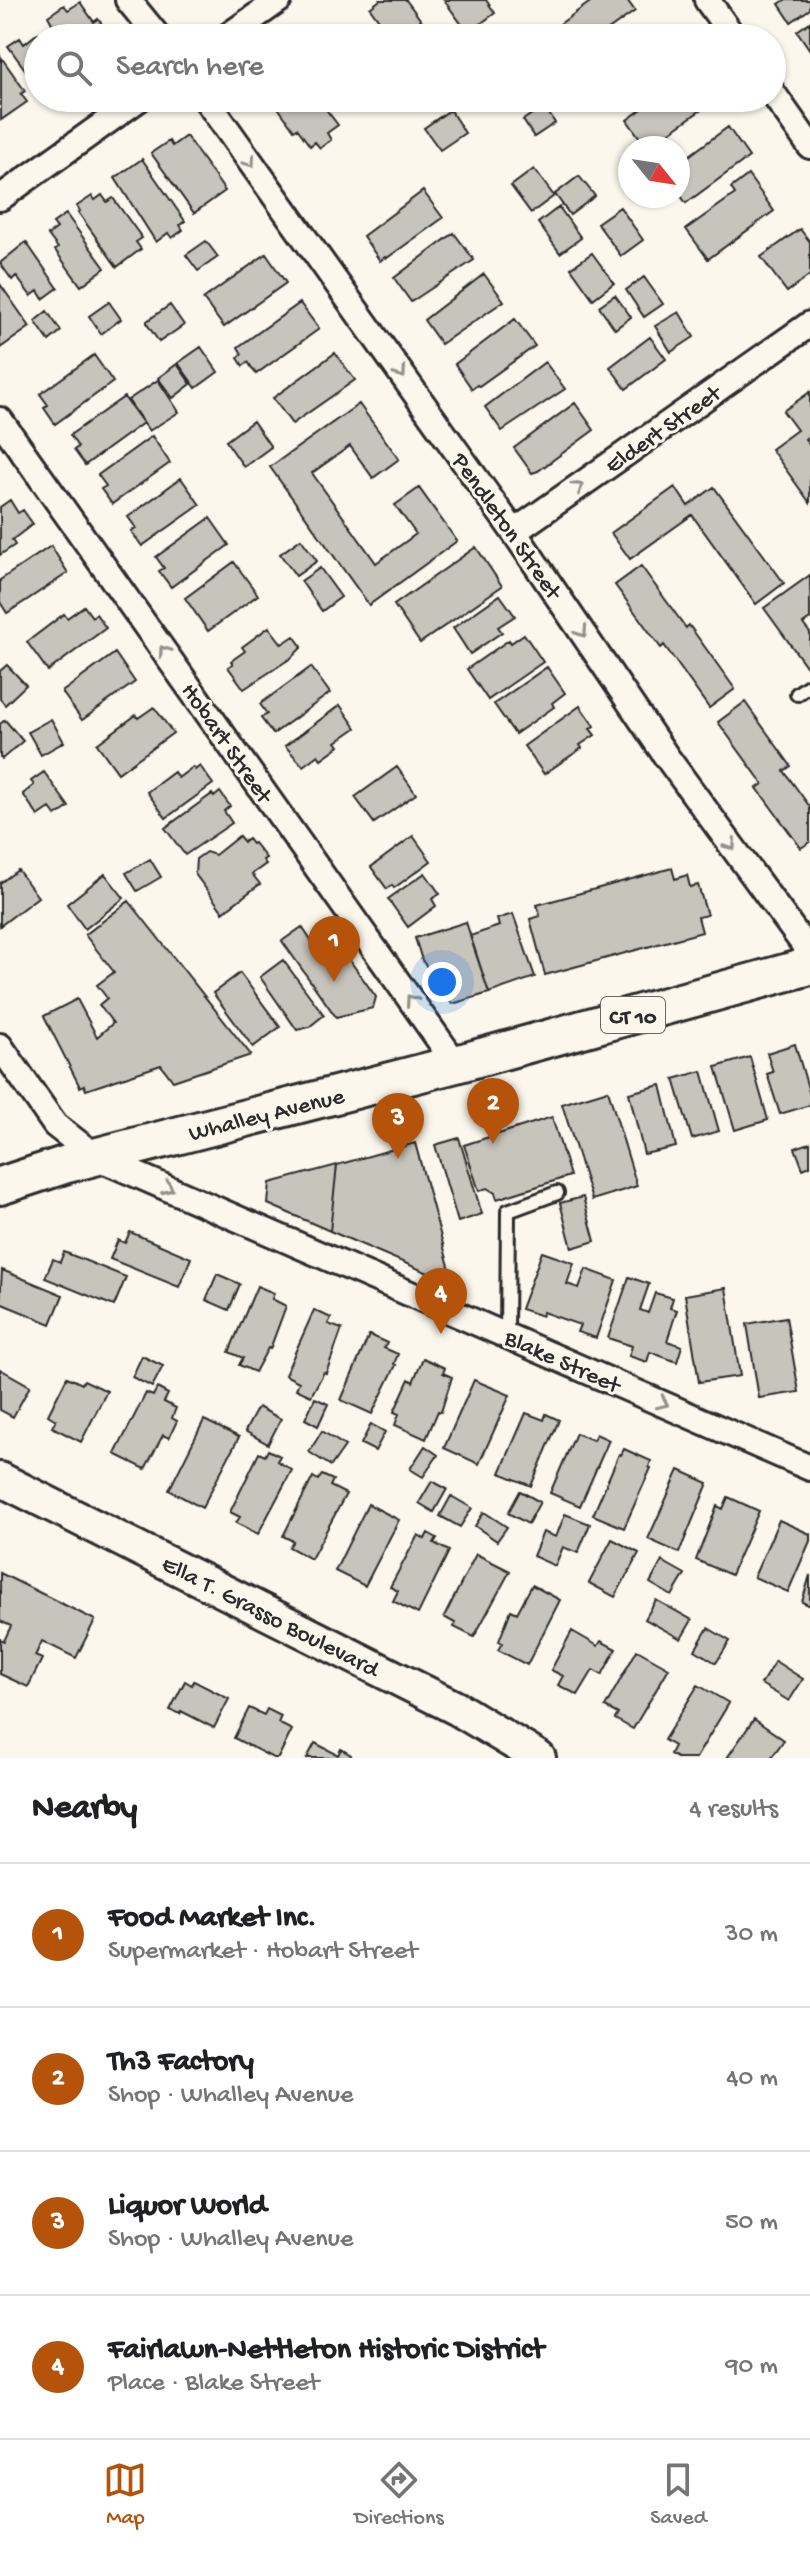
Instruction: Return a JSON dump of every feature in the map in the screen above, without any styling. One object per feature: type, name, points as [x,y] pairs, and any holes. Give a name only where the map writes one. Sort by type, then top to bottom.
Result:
[{"type":"main road","name":"Whalley Avenue","points":[[0,1186],[96,1157],[456,1064],[810,966]]},
{"type":"main road","name":"Ella T. Grasso Boulevard","points":[[0,1479],[458,1709],[539,1758]]},
{"type":"street","points":[[128,0],[148,24]]},
{"type":"street","points":[[245,24],[279,0]]},
{"type":"street","points":[[707,0],[724,24]]},
{"type":"street","points":[[0,198],[120,112]]},
{"type":"street","name":"Pendleton Street","points":[[215,112],[514,532],[666,756],[810,953]]},
{"type":"street","points":[[786,112],[810,146]]},
{"type":"street","name":"Eldert Street","points":[[514,532],[810,324]]},
{"type":"street","name":"Hobart Street","points":[[0,420],[456,1064]]},
{"type":"street","name":"Blake Street","points":[[0,1046],[55,1125],[96,1157],[810,1468]]},
{"type":"lane","points":[[797,694],[810,685]]},
{"type":"lane","points":[[507,1336],[508,1211],[557,1193]]},
{"type":"building","points":[[380,0],[406,0],[424,24],[382,24],[370,8]]},
{"type":"building","points":[[444,0],[486,0],[495,13],[480,24],[461,24]]},
{"type":"building","points":[[593,0],[627,0],[635,11],[617,24],[560,24]]},
{"type":"building","points":[[785,0],[810,0],[810,9],[791,22],[779,4]]},
{"type":"building","points":[[80,2],[94,22],[98,19],[102,24],[52,24],[48,16],[64,5],[68,10]]},
{"type":"building","points":[[810,22],[810,50],[797,31]]},
{"type":"building","points":[[20,38],[24,44],[24,68],[8,46]]},
{"type":"building","points":[[1,57],[24,90],[21,94],[24,104],[1,120]]},
{"type":"building","points":[[281,112],[328,112],[338,125],[327,133],[331,140],[320,148],[315,142],[310,146],[297,128],[294,130]]},
{"type":"building","points":[[451,112],[465,133],[440,150],[424,128]]},
{"type":"building","points":[[535,112],[548,112],[555,123],[534,137],[523,120]]},
{"type":"building","points":[[638,112],[698,112],[664,136],[638,136],[627,120]]},
{"type":"building","points":[[728,127],[749,157],[690,200],[690,155]]},
{"type":"building","points":[[186,136],[225,191],[194,213],[151,153],[169,141],[172,146]]},
{"type":"building","points":[[142,159],[185,221],[180,225],[183,230],[172,238],[168,233],[156,242],[115,178]]},
{"type":"building","points":[[534,169],[554,196],[531,213],[511,186]]},
{"type":"building","points":[[748,175],[774,211],[708,259],[686,229],[735,194],[731,188]]},
{"type":"building","points":[[579,176],[595,196],[570,215],[555,194]]},
{"type":"building","points":[[423,191],[443,218],[380,261],[363,236]]},
{"type":"building","points":[[102,195],[107,202],[113,198],[142,238],[136,242],[141,249],[117,267],[78,212],[77,206],[92,196],[95,200]]},
{"type":"building","points":[[559,207],[581,238],[560,253],[538,223]]},
{"type":"building","points":[[621,208],[643,240],[621,256],[597,223]]},
{"type":"building","points":[[66,214],[105,268],[81,286],[48,235],[57,228],[53,223]]},
{"type":"building","points":[[800,229],[810,242],[810,275],[787,292],[761,257]]},
{"type":"building","points":[[454,233],[474,260],[411,302],[394,278]]},
{"type":"building","points":[[206,241],[218,257],[198,271],[186,255]]},
{"type":"building","points":[[26,242],[58,288],[43,299],[38,291],[31,296],[16,276],[12,280],[0,263]]},
{"type":"building","points":[[592,253],[614,283],[593,299],[571,268]]},
{"type":"building","points":[[266,254],[286,283],[224,327],[203,299]]},
{"type":"building","points":[[484,274],[504,301],[441,344],[424,320]]},
{"type":"building","points":[[644,277],[663,304],[644,317],[626,290]]},
{"type":"building","points":[[0,284],[30,327],[0,348]]},
{"type":"building","points":[[615,295],[631,317],[615,329],[599,306]]},
{"type":"building","points":[[109,302],[121,319],[101,334],[89,316]]},
{"type":"building","points":[[300,303],[319,329],[256,374],[248,362],[243,366],[238,358],[242,354],[238,347]]},
{"type":"building","points":[[170,305],[184,325],[159,342],[147,321]]},
{"type":"building","points":[[47,311],[61,331],[49,341],[35,321]]},
{"type":"building","points":[[679,312],[694,337],[671,352],[655,326]]},
{"type":"building","points":[[515,319],[535,346],[472,389],[455,364]]},
{"type":"building","points":[[650,337],[666,359],[626,389],[610,367]]},
{"type":"building","points":[[201,347],[218,372],[196,388],[178,363]]},
{"type":"building","points":[[335,353],[355,380],[292,424],[273,398]]},
{"type":"building","points":[[94,355],[113,382],[55,424],[44,408],[48,405],[40,394]]},
{"type":"building","points":[[545,362],[565,389],[502,431],[485,407]]},
{"type":"building","points":[[177,364],[191,384],[173,398],[158,378]]},
{"type":"building","points":[[158,380],[179,412],[149,431],[128,400]]},
{"type":"building","points":[[810,392],[810,435],[805,439],[810,446],[810,503],[771,449],[797,430],[783,411]]},
{"type":"building","points":[[124,397],[143,423],[85,465],[74,450],[78,447],[70,435]]},
{"type":"building","points":[[575,403],[594,430],[532,473],[514,448]]},
{"type":"building","points":[[359,404],[399,459],[373,478],[350,446],[312,473],[376,563],[416,534],[395,505],[419,488],[457,541],[369,605],[270,467]]},
{"type":"building","points":[[253,421],[271,447],[244,467],[226,441]]},
{"type":"building","points":[[152,436],[170,463],[112,504],[101,489],[106,486],[98,475]]},
{"type":"building","points":[[181,478],[200,505],[142,546],[131,531],[136,528],[128,517]]},
{"type":"building","points":[[675,487],[688,506],[714,487],[784,583],[756,604],[692,515],[630,559],[611,533]]},
{"type":"building","points":[[10,500],[18,513],[23,510],[33,524],[12,540],[15,545],[0,555],[0,507]]},
{"type":"building","points":[[210,518],[229,545],[171,587],[159,571],[164,568],[156,557]]},
{"type":"building","points":[[301,539],[317,561],[296,576],[280,554]]},
{"type":"building","points":[[51,546],[68,573],[7,613],[0,602],[0,580]]},
{"type":"building","points":[[476,547],[502,586],[420,643],[394,605]]},
{"type":"building","points":[[234,562],[258,595],[208,631],[185,598]]},
{"type":"building","points":[[641,566],[735,689],[709,708],[664,645],[661,648],[615,585]]},
{"type":"building","points":[[320,568],[341,597],[322,611],[301,581]]},
{"type":"building","points":[[810,575],[810,619],[803,624],[810,633],[810,663],[806,666],[764,608]]},
{"type":"building","points":[[500,595],[515,616],[498,627],[502,632],[470,654],[453,628]]},
{"type":"building","points":[[84,606],[92,617],[96,614],[106,628],[48,671],[27,642],[64,614],[67,618]]},
{"type":"building","points":[[269,627],[282,644],[294,636],[302,647],[291,658],[244,689],[228,667],[245,651],[242,647]]},
{"type":"building","points":[[524,634],[543,662],[488,700],[467,669],[509,640],[511,643]]},
{"type":"building","points":[[115,653],[135,682],[82,720],[62,692]]},
{"type":"building","points":[[7,665],[26,685],[5,705],[0,699],[0,671]]},
{"type":"building","points":[[311,667],[330,693],[273,734],[261,718],[267,714],[260,704]]},
{"type":"building","points":[[547,667],[565,693],[552,703],[554,707],[515,734],[494,704]]},
{"type":"building","points":[[745,702],[791,766],[784,771],[810,807],[810,842],[801,848],[757,788],[763,784],[718,722]]},
{"type":"building","points":[[340,705],[356,728],[336,742],[339,746],[321,759],[318,755],[303,766],[285,746]]},
{"type":"building","points":[[580,706],[594,726],[590,729],[595,735],[580,745],[582,748],[544,774],[524,746]]},
{"type":"building","points":[[154,707],[173,733],[118,773],[97,744],[136,715],[138,718]]},
{"type":"building","points":[[51,719],[64,742],[41,755],[28,732]]},
{"type":"building","points":[[5,720],[23,741],[2,759],[0,724]]},
{"type":"building","points":[[200,766],[213,784],[166,818],[147,792],[174,772],[178,778],[193,767],[195,770]]},
{"type":"building","points":[[397,767],[416,794],[374,823],[355,797]]},
{"type":"building","points":[[44,772],[69,807],[56,816],[50,808],[38,816],[23,794],[34,785],[31,781]]},
{"type":"building","points":[[220,792],[230,806],[224,811],[232,823],[185,855],[165,828],[212,794],[214,797]]},
{"type":"building","points":[[239,836],[244,842],[248,839],[254,843],[266,858],[263,860],[266,864],[252,874],[260,884],[223,912],[195,874],[196,859],[206,852],[215,855]]},
{"type":"building","points":[[413,836],[431,861],[394,888],[392,885],[387,889],[371,867]]},
{"type":"building","points":[[150,859],[161,877],[137,891],[126,873]]},
{"type":"building","points":[[672,868],[675,879],[687,875],[690,887],[698,885],[707,915],[698,917],[702,932],[545,975],[530,919],[540,916],[537,905]]},
{"type":"building","points":[[18,870],[38,897],[0,926],[0,883]]},
{"type":"building","points":[[425,873],[440,894],[432,899],[436,906],[408,927],[388,899]]},
{"type":"building","points":[[105,874],[124,898],[85,929],[67,904]]},
{"type":"building","points":[[129,901],[251,1055],[173,1081],[161,1065],[86,1090],[84,1085],[80,1087],[44,1016],[77,999],[97,1037],[113,1023],[99,1005],[107,998],[97,985],[114,972],[85,935]]},
{"type":"building","points":[[513,914],[535,977],[489,993],[470,936],[499,926],[497,919]]},
{"type":"building","points":[[466,922],[489,993],[452,1004],[422,960],[415,938]]},
{"type":"building","points":[[302,927],[314,945],[330,933],[376,997],[373,1008],[336,1017],[282,941]]},
{"type":"building","points":[[283,960],[324,1015],[309,1027],[297,1030],[260,977]]},
{"type":"building","points":[[240,973],[280,1027],[253,1047],[213,993]]},
{"type":"building","points":[[795,1044],[810,1105],[780,1114],[767,1074],[773,1072],[767,1053]]},
{"type":"building","points":[[750,1057],[768,1120],[735,1130],[716,1067]]},
{"type":"building","points":[[702,1071],[719,1131],[692,1139],[674,1079]]},
{"type":"building","points":[[661,1085],[676,1147],[644,1154],[629,1093]]},
{"type":"building","points":[[608,1090],[637,1186],[592,1200],[562,1104]]},
{"type":"building","points":[[552,1117],[570,1176],[497,1199],[495,1193],[487,1188],[479,1191],[464,1145]]},
{"type":"building","points":[[459,1138],[482,1214],[458,1222],[435,1145]]},
{"type":"building","points":[[415,1143],[454,1284],[330,1231],[337,1165]]},
{"type":"building","points":[[810,1143],[810,1166],[803,1169],[795,1148]]},
{"type":"building","points":[[337,1165],[330,1231],[268,1204],[270,1183]]},
{"type":"building","points":[[583,1197],[595,1241],[572,1248],[560,1203]]},
{"type":"building","points":[[130,1232],[191,1258],[179,1287],[110,1259],[118,1240],[125,1243]]},
{"type":"building","points":[[64,1252],[126,1277],[114,1306],[45,1278],[53,1259],[60,1262]]},
{"type":"building","points":[[542,1252],[574,1263],[567,1284],[579,1288],[586,1269],[616,1280],[596,1338],[577,1332],[580,1325],[543,1312],[542,1316],[521,1309]]},
{"type":"building","points":[[2,1270],[63,1295],[51,1324],[0,1303]]},
{"type":"building","points":[[217,1274],[240,1284],[229,1310],[206,1300]]},
{"type":"building","points":[[629,1277],[649,1284],[640,1310],[648,1313],[655,1293],[673,1298],[670,1308],[677,1310],[667,1341],[682,1346],[677,1362],[650,1352],[647,1362],[629,1356],[632,1346],[608,1338]]},
{"type":"building","points":[[257,1286],[274,1293],[272,1299],[286,1306],[270,1349],[255,1372],[239,1365],[243,1358],[229,1352]]},
{"type":"building","points":[[726,1288],[740,1376],[699,1382],[685,1295]]},
{"type":"building","points":[[314,1310],[331,1318],[328,1324],[342,1329],[326,1373],[311,1396],[296,1389],[299,1382],[285,1375]]},
{"type":"building","points":[[786,1317],[799,1392],[759,1398],[747,1324]]},
{"type":"building","points":[[369,1335],[387,1343],[384,1348],[398,1354],[396,1365],[372,1414],[341,1400]]},
{"type":"building","points":[[142,1356],[163,1366],[152,1387],[132,1377]]},
{"type":"building","points":[[423,1358],[445,1368],[443,1373],[452,1377],[441,1412],[438,1411],[426,1439],[395,1425],[399,1414],[394,1412],[409,1379],[413,1382]]},
{"type":"building","points":[[0,1369],[30,1386],[13,1417],[0,1410]]},
{"type":"building","points":[[67,1377],[82,1384],[84,1380],[107,1391],[81,1442],[52,1427],[56,1420],[48,1415]]},
{"type":"building","points":[[474,1380],[510,1395],[479,1464],[444,1448]]},
{"type":"building","points":[[157,1388],[168,1394],[164,1402],[176,1408],[172,1418],[177,1421],[169,1438],[163,1435],[145,1469],[115,1454],[146,1393],[153,1396]]},
{"type":"building","points":[[315,1398],[328,1404],[318,1426],[305,1419]]},
{"type":"building","points":[[258,1407],[281,1419],[268,1444],[245,1431]]},
{"type":"building","points":[[526,1413],[544,1420],[546,1414],[559,1420],[531,1486],[500,1473]]},
{"type":"building","points":[[204,1420],[239,1437],[202,1508],[169,1490]]},
{"type":"building","points":[[371,1424],[385,1432],[375,1451],[361,1444]]},
{"type":"building","points":[[322,1431],[345,1446],[331,1466],[309,1452]]},
{"type":"building","points":[[576,1433],[593,1440],[596,1434],[609,1440],[580,1506],[550,1493]]},
{"type":"building","points":[[425,1446],[438,1455],[423,1477],[410,1469]]},
{"type":"building","points":[[624,1449],[651,1461],[651,1468],[624,1528],[593,1515]]},
{"type":"building","points":[[268,1450],[280,1456],[277,1461],[292,1470],[258,1534],[236,1523],[240,1517],[230,1512],[259,1453],[265,1456]]},
{"type":"building","points":[[679,1470],[708,1483],[679,1553],[648,1539]]},
{"type":"building","points":[[322,1475],[333,1480],[330,1486],[346,1494],[311,1559],[289,1547],[293,1541],[283,1536],[313,1477],[318,1480]]},
{"type":"building","points":[[432,1481],[447,1489],[434,1512],[419,1503]]},
{"type":"building","points":[[520,1491],[540,1502],[528,1524],[508,1513]]},
{"type":"building","points":[[451,1496],[472,1508],[460,1527],[440,1516]]},
{"type":"building","points":[[728,1497],[759,1511],[731,1575],[696,1560],[717,1506],[723,1509]]},
{"type":"building","points":[[368,1504],[399,1520],[365,1586],[335,1571]]},
{"type":"building","points":[[484,1512],[507,1527],[497,1541],[475,1526]]},
{"type":"building","points":[[565,1514],[590,1524],[578,1553],[563,1547],[555,1566],[533,1556],[543,1532],[556,1537]]},
{"type":"building","points":[[779,1520],[810,1534],[810,1541],[788,1592],[754,1577]]},
{"type":"building","points":[[428,1533],[437,1538],[434,1543],[449,1551],[418,1614],[393,1601],[398,1591],[390,1587],[418,1535],[425,1539]]},
{"type":"building","points":[[612,1539],[639,1553],[615,1597],[589,1583]]},
{"type":"building","points":[[476,1554],[510,1571],[474,1637],[454,1627],[455,1623],[444,1617]]},
{"type":"building","points":[[662,1561],[685,1574],[672,1596],[650,1583]]},
{"type":"building","points":[[0,1573],[95,1620],[76,1658],[42,1641],[35,1656],[42,1659],[28,1687],[0,1674],[0,1639],[4,1641],[11,1626],[0,1621]]},
{"type":"building","points":[[810,1575],[810,1606],[802,1602]]},
{"type":"building","points":[[532,1585],[560,1600],[527,1665],[498,1650],[511,1610],[517,1613]]},
{"type":"building","points":[[656,1600],[692,1620],[681,1639],[645,1619]]},
{"type":"building","points":[[708,1628],[730,1641],[716,1663],[695,1650]]},
{"type":"building","points":[[572,1631],[598,1646],[601,1641],[616,1649],[602,1675],[593,1670],[578,1695],[558,1685],[563,1676],[551,1670]]},
{"type":"building","points":[[637,1650],[669,1668],[633,1729],[615,1719],[618,1714],[605,1707]]},
{"type":"building","points":[[775,1661],[803,1679],[789,1701],[761,1684]]},
{"type":"building","points":[[185,1681],[192,1685],[194,1681],[229,1699],[214,1728],[181,1711],[180,1714],[170,1710]]},
{"type":"building","points":[[698,1685],[729,1703],[696,1758],[677,1758],[670,1754],[674,1746],[664,1740]]},
{"type":"building","points":[[249,1708],[264,1715],[267,1709],[281,1716],[278,1723],[292,1730],[278,1758],[234,1738]]},
{"type":"building","points":[[754,1719],[784,1740],[771,1758],[727,1758]]},
{"type":"building","points":[[315,1743],[338,1755],[341,1749],[351,1755],[350,1758],[307,1758]]},
{"type":"place","name":"Food Market Inc.","points":[[334,982]]},
{"type":"place","name":"Th3 Factory","points":[[493,1144]]},
{"type":"place","name":"Liquor World","points":[[398,1159]]},
{"type":"place","name":"Fairlawn-Nettleton Historic District","points":[[441,1334]]}]
